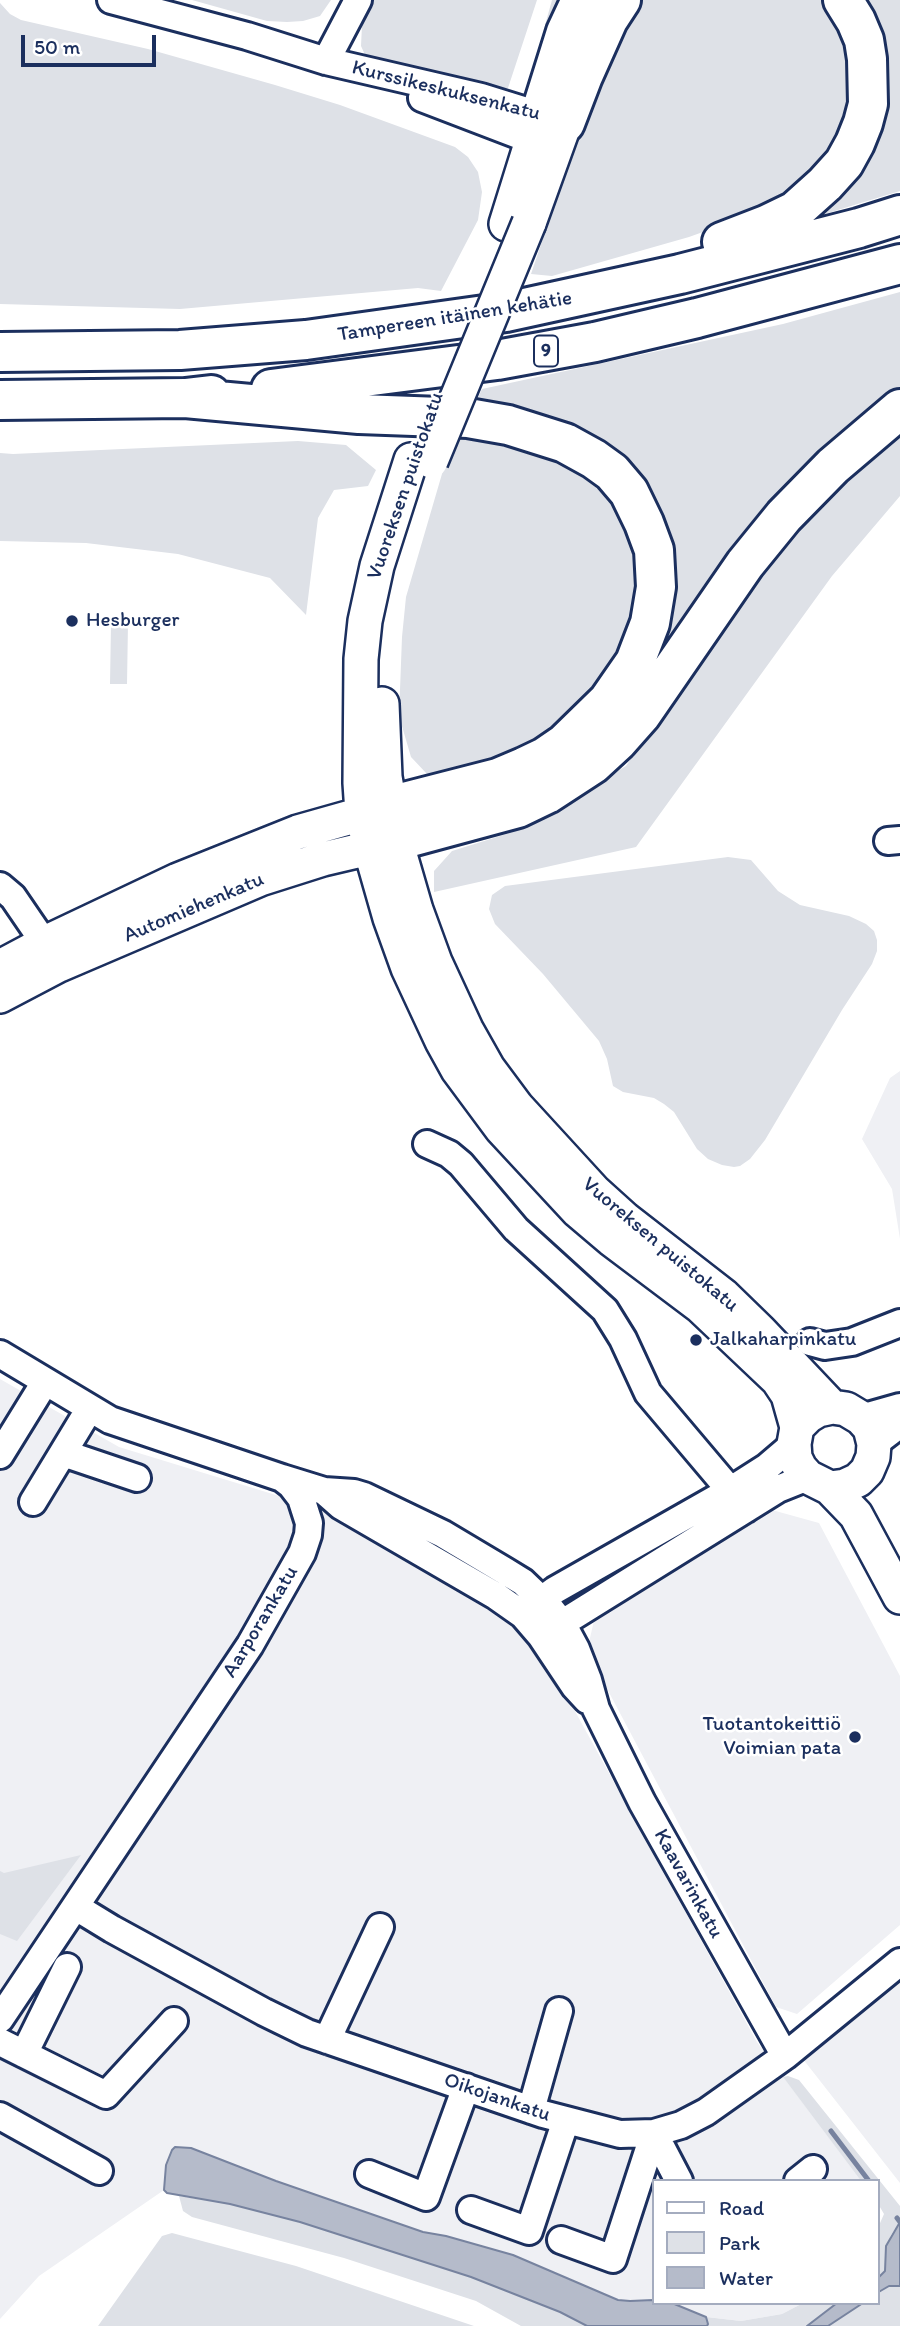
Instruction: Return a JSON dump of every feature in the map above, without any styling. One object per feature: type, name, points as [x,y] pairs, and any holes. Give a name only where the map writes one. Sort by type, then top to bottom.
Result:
[{"type":"highway","points":[[548,132],[566,32],[581,0]]},
{"type":"highway","points":[[548,132],[583,76],[608,20],[621,0]]},
{"type":"highway","points":[[583,296],[766,225],[795,211],[844,163],[863,123],[868,104],[869,82],[864,40],[844,0]]},
{"type":"highway","name":"Tampereen itäinen kehätie","points":[[0,352],[180,350],[306,340],[506,312],[693,271],[900,215]]},
{"type":"highway","name":"9","points":[[0,400],[185,398],[311,385],[498,360],[595,342],[697,318],[900,264]]},
{"type":"highway","points":[[185,398],[359,414],[468,418],[508,425],[565,443],[594,459],[612,472],[629,492],[639,513],[654,550],[656,587],[650,623],[635,662],[608,701],[564,744],[545,757],[379,827]]},
{"type":"highway","points":[[379,827],[518,808],[548,794],[593,764],[641,715],[745,564],[783,516],[833,466],[900,409]]},
{"type":"main road","name":"Vuoreksen puistokatu","points":[[548,132],[517,223],[377,566],[365,621],[360,783],[453,1002],[503,1090],[565,1162],[594,1191],[724,1296],[867,1433]]},
{"type":"main road","name":"Vuoreksen puistokatu","points":[[379,827],[390,918],[413,978],[458,1070],[482,1104],[533,1164],[578,1211],[700,1307],[778,1380],[788,1395],[795,1436]]},
{"type":"main road","name":"Automiehenkatu","points":[[0,967],[52,954],[323,859],[379,827]]},
{"type":"main road","name":"Automiehenkatu","points":[[0,996],[52,954]]},
{"type":"main road","points":[[867,1433],[818,1410],[808,1416],[795,1436],[795,1458],[856,1515],[900,1597]]},
{"type":"main road","points":[[819,1482],[845,1486],[858,1480],[867,1433]]},
{"type":"main road","points":[[867,1433],[872,1505],[900,1556]]},
{"type":"street","name":"Kurssikeskuksenkatu","points":[[111,0],[247,36],[326,61],[481,97],[548,132]]},
{"type":"street","points":[[326,61],[358,0]]},
{"type":"street","points":[[0,886],[13,897],[52,954]]},
{"type":"street","points":[[427,1144],[449,1154],[461,1164],[516,1229],[605,1310],[623,1339],[648,1393],[738,1499]]},
{"type":"street","points":[[810,1342],[836,1346],[900,1323]]},
{"type":"street","points":[[0,1354],[110,1420],[282,1478]]},
{"type":"street","points":[[0,1455],[44,1382]]},
{"type":"street","points":[[867,1433],[900,1407]]},
{"type":"street","points":[[33,1502],[90,1408]]},
{"type":"street","points":[[551,1630],[738,1499],[795,1436]]},
{"type":"street","points":[[63,1452],[136,1478]]},
{"type":"street","name":"Kaavarinkatu","points":[[282,1478],[324,1491],[341,1506],[496,1596],[532,1607],[551,1630],[575,1687],[596,1709],[642,1802],[785,2056]]},
{"type":"street","name":"Aarporankatu","points":[[0,2019],[250,1645],[302,1553],[308,1535],[307,1516],[296,1491],[282,1478]]},
{"type":"street","points":[[532,1607],[738,1499],[819,1482]]},
{"type":"street","name":"Oikojankatu","points":[[76,1907],[291,2026],[531,2110],[620,2134],[654,2133],[681,2125],[706,2112],[785,2056],[900,1962]]},
{"type":"street","points":[[327,2040],[380,1927]]},
{"type":"street","points":[[24,2054],[67,1967]]},
{"type":"street","points":[[531,2110],[559,2011]]},
{"type":"street","points":[[0,2042],[106,2095],[173,2021]]},
{"type":"street","points":[[369,2174],[426,2197],[466,2087]]},
{"type":"street","points":[[0,2116],[99,2171]]},
{"type":"street","points":[[471,2210],[529,2231],[566,2120]]},
{"type":"street","points":[[654,2133],[678,2179]]},
{"type":"street","points":[[561,2240],[613,2259],[654,2133]]},
{"type":"shaded area","points":[[900,1071],[900,1239],[892,1189],[862,1139],[890,1078]]},
{"type":"shaded area","points":[[0,1379],[119,1447],[328,1511],[423,1561],[532,1633],[757,2042],[860,2179],[652,2179],[652,2300],[630,2301],[618,2300],[513,2255],[423,2232],[191,2148],[166,2165],[164,2190],[39,2276],[0,2319]]},
{"type":"shaded area","points":[[772,1510],[819,1523],[900,1676],[900,1925],[797,2014],[776,2007],[587,1651],[596,1612]]},
{"type":"shaded area","points":[[900,1973],[900,2183],[799,2054]]},
{"type":"shaded area","points":[[677,2305],[799,2305],[782,2314],[741,2321],[706,2317]]},
{"type":"green space","points":[[192,0],[331,0],[320,16],[287,22],[267,21]]},
{"type":"green space","points":[[374,0],[537,0],[508,88],[480,91],[366,57],[361,46],[362,25]]},
{"type":"green space","points":[[552,0],[569,0],[536,84],[527,90]]},
{"type":"green space","points":[[638,0],[826,0],[856,64],[852,115],[837,152],[775,206],[689,237],[552,276],[531,274],[599,73]]},
{"type":"green space","points":[[858,0],[900,0],[900,191],[802,221],[847,179]]},
{"type":"green space","points":[[0,3],[10,14],[21,20],[148,49],[275,85],[340,105],[455,147],[468,157],[478,172],[482,192],[478,220],[441,291],[418,288],[180,309],[0,304]]},
{"type":"green space","points":[[900,292],[900,392],[641,689],[657,637],[639,489],[474,406],[482,389],[783,324]]},
{"type":"green space","points":[[456,426],[537,443],[617,496],[644,576],[621,662],[578,710],[514,755],[461,771],[427,774],[411,757],[399,716],[402,637],[406,597]]},
{"type":"green space","points":[[900,431],[900,496],[832,576],[636,847],[434,892],[434,871],[452,851],[513,832],[626,766],[767,556],[837,484]]},
{"type":"green space","points":[[298,441],[346,445],[376,470],[368,486],[334,490],[318,518],[306,615],[270,578],[178,554],[86,543],[0,541],[0,453]]},
{"type":"green space","points":[[111,623],[128,623],[127,684],[110,684]]},
{"type":"green space","points":[[728,857],[751,860],[778,891],[800,905],[849,916],[866,924],[874,931],[877,940],[877,951],[872,964],[765,1140],[750,1159],[734,1167],[708,1159],[697,1149],[674,1112],[664,1104],[654,1098],[623,1092],[613,1086],[607,1059],[599,1041],[543,974],[495,924],[489,909],[492,895],[505,886]]},
{"type":"green space","points":[[81,1855],[17,1941],[0,1934],[0,1871],[4,1873]]},
{"type":"green space","points":[[783,2077],[799,2080],[878,2179],[860,2179]]},
{"type":"green space","points":[[879,2180],[900,2206],[900,2222],[891,2235],[885,2255],[885,2271],[879,2277],[879,2225],[884,2214],[879,2205]]},
{"type":"green space","points":[[179,2196],[230,2204],[300,2222],[471,2277],[560,2312],[587,2326],[521,2326],[476,2301],[344,2258],[192,2217],[183,2211]]},
{"type":"green space","points":[[172,2233],[296,2266],[474,2326],[98,2326],[162,2236]]},
{"type":"green space","points":[[900,2286],[900,2326],[828,2326],[860,2305],[879,2305],[879,2292],[884,2288]]},
{"type":"green space","points":[[799,2305],[834,2305],[807,2326],[707,2326],[706,2317],[741,2321],[782,2314]]},
{"type":"water","points":[[175,2147],[191,2148],[423,2232],[513,2255],[618,2300],[652,2300],[652,2305],[677,2305],[706,2317],[708,2324],[587,2326],[560,2312],[471,2277],[300,2222],[230,2204],[167,2193],[164,2190],[166,2165]]},
{"type":"water","points":[[900,2222],[900,2286],[889,2286],[879,2292],[879,2277],[885,2271],[886,2246]]},
{"type":"water","points":[[834,2305],[860,2305],[828,2326],[807,2326]]},
{"type":"waterway","points":[[831,2131],[867,2179]]},
{"type":"waterway","points":[[897,2218],[900,2222]]},
{"type":"place","name":"Hesburger","points":[[72,621]]},
{"type":"place","name":"Jalkaharpinkatu","points":[[696,1340]]},
{"type":"place","name":"Tuotantokeittiö Voimian pata","points":[[855,1737]]}]
